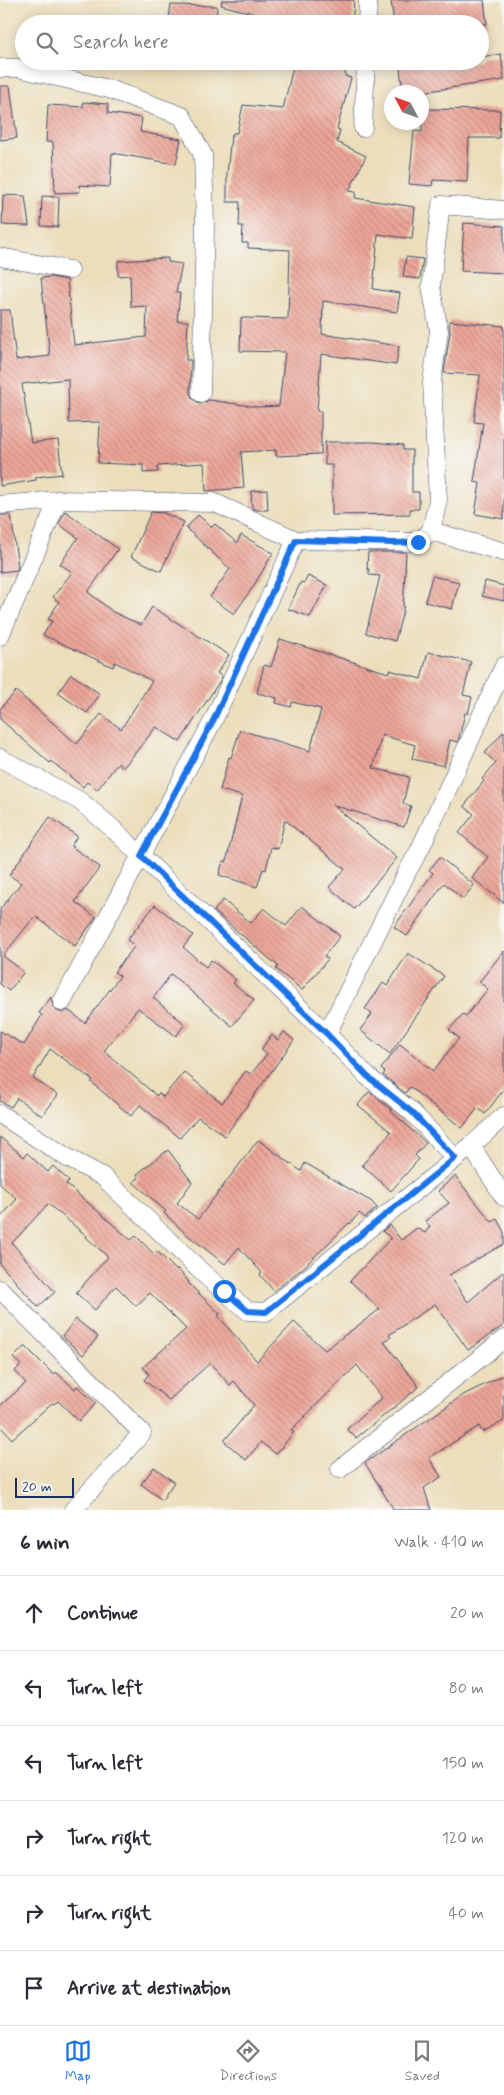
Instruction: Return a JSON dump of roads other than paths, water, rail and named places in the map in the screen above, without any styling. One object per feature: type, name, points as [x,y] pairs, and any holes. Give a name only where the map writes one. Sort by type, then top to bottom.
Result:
[{"type":"street","points":[[367,15],[368,0]]},
{"type":"street","points":[[0,68],[15,68]]},
{"type":"street","points":[[27,70],[108,89],[182,116],[203,155],[204,226],[201,393]]},
{"type":"street","points":[[363,128],[366,70]]},
{"type":"street","points":[[0,505],[58,500],[215,502],[296,540],[418,542],[431,531],[438,500],[432,382],[439,331],[431,286],[441,204],[504,210]]},
{"type":"street","points":[[0,256],[70,270]]},
{"type":"street","points":[[0,636],[58,500]]},
{"type":"street","points":[[431,531],[504,552]]},
{"type":"street","points":[[62,1002],[213,721],[296,540]]},
{"type":"street","points":[[327,1034],[421,847],[504,666]]},
{"type":"street","points":[[0,758],[80,801],[111,827],[327,1034],[367,1076],[412,1112],[455,1158]]},
{"type":"street","points":[[0,1114],[66,1158],[102,1176],[206,1276],[248,1311],[266,1312],[470,1146],[504,1116]]},
{"type":"street","points":[[470,1146],[504,1197]]},
{"type":"street","points":[[0,1289],[142,1433],[73,1510]]},
{"type":"street","points":[[340,1469],[504,1339]]}]
